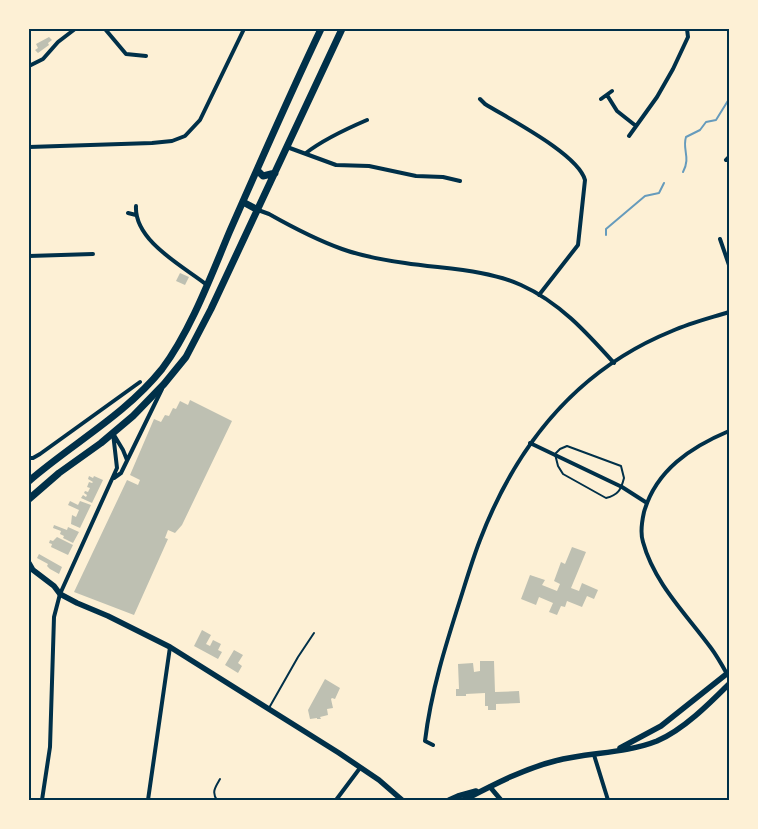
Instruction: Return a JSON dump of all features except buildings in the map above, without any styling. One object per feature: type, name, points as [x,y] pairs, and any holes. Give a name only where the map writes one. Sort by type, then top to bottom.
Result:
[{"type":"highway","points":[[29,481],[107,422],[137,396],[173,354],[207,284],[321,29]]},
{"type":"highway","points":[[29,499],[64,468],[113,433],[182,364],[258,210],[342,29]]},
{"type":"highway","points":[[258,170],[263,176],[275,173]]},
{"type":"highway","points":[[243,202],[258,210]]},
{"type":"highway","points":[[107,422],[113,433]]},
{"type":"main road","points":[[29,474],[37,474]]},
{"type":"main road","points":[[29,563],[33,570],[54,586],[60,594],[170,647],[408,800]]},
{"type":"main road","points":[[614,751],[661,726],[729,675]]},
{"type":"main road","points":[[464,800],[541,765],[557,760],[644,745],[671,733],[709,703],[729,684]]},
{"type":"main road","points":[[449,800],[490,787]]},
{"type":"main road","points":[[394,792],[402,800]]},
{"type":"street","points":[[29,66],[43,59],[58,42],[75,29]]},
{"type":"street","points":[[105,29],[126,54],[146,56]]},
{"type":"street","points":[[29,147],[152,143],[172,141],[185,136],[200,120],[244,29]]},
{"type":"street","points":[[629,136],[658,96],[673,69],[688,37],[687,29]]},
{"type":"street","points":[[601,99],[612,91]]},
{"type":"street","points":[[607,95],[617,111],[636,126]]},
{"type":"street","points":[[480,99],[562,152],[583,173],[585,180],[578,246],[539,295]]},
{"type":"street","points":[[306,153],[340,132],[367,120]]},
{"type":"street","points":[[287,147],[336,165],[368,166],[416,176],[443,177],[460,182]]},
{"type":"street","points":[[136,206],[139,226],[147,236],[173,261],[207,284]]},
{"type":"street","points":[[258,210],[342,249],[404,263],[480,273],[506,279],[562,309],[614,363]]},
{"type":"street","points":[[128,214],[136,215]]},
{"type":"street","points":[[720,238],[729,265]]},
{"type":"street","points":[[29,256],[93,254]]},
{"type":"street","points":[[433,745],[425,740],[434,688],[448,638],[480,541],[494,507],[530,443],[547,420],[567,399],[630,352],[671,331],[729,312]]},
{"type":"street","points":[[29,458],[40,454],[140,382]]},
{"type":"street","points":[[114,478],[121,473],[164,384]]},
{"type":"street","points":[[729,431],[693,450],[662,476],[649,496],[642,520],[642,541],[658,578],[713,650],[729,675]]},
{"type":"street","points":[[113,433],[127,460]]},
{"type":"street","points":[[42,800],[50,747],[54,617],[60,594],[114,478],[117,468],[113,433]]},
{"type":"street","points":[[530,443],[622,487],[647,503]]},
{"type":"street","points":[[148,800],[170,647]]},
{"type":"street","points":[[594,755],[608,800]]},
{"type":"street","points":[[336,800],[360,768]]},
{"type":"street","points":[[490,787],[501,800]]},
{"type":"lane","points":[[567,446],[620,466],[624,474],[622,487],[615,496],[606,498],[563,474],[558,466],[555,454],[567,446]]},
{"type":"lane","points":[[268,709],[314,633]]},
{"type":"lane","points":[[217,800],[214,790],[220,779]]},
{"type":"waterway","points":[[683,172],[686,162],[686,137],[700,130],[706,122],[716,120],[729,99]]},
{"type":"waterway","points":[[606,235],[606,229],[645,196],[659,193],[664,183]]}]
